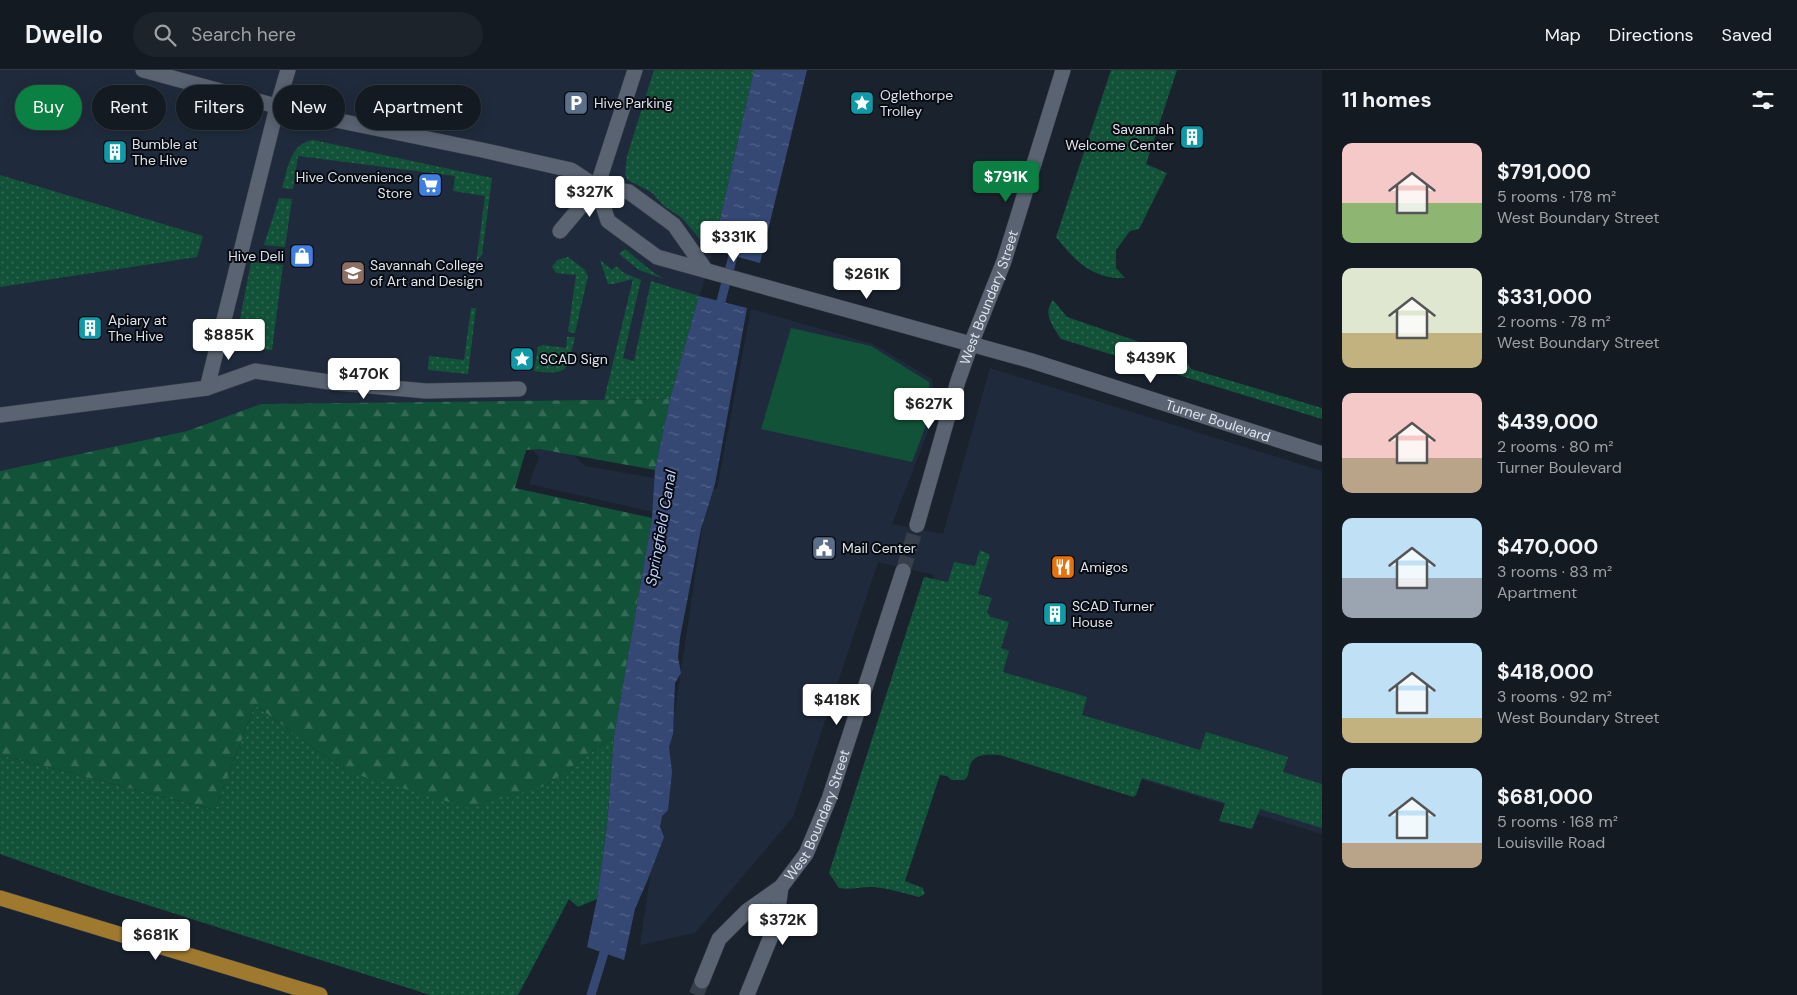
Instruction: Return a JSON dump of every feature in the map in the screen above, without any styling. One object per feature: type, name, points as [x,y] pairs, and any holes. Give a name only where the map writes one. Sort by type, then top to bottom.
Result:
[{"type":"main road","points":[[0,898],[320,995]]},
{"type":"street","points":[[143,70],[273,106]]},
{"type":"street","points":[[284,85],[288,70]]},
{"type":"street","points":[[560,231],[598,187],[635,70]]},
{"type":"street","name":"West Boundary Street","points":[[917,525],[958,381],[1004,261],[1063,70]]},
{"type":"street","points":[[345,122],[563,168],[570,170],[598,187],[629,192],[674,225],[705,270]]},
{"type":"street","points":[[207,388],[273,123]]},
{"type":"street","name":"Turner Boulevard","points":[[598,187],[608,221],[657,257],[1032,362],[1322,454]]},
{"type":"street","points":[[0,415],[207,388],[255,371],[336,382],[426,391],[519,389]]},
{"type":"street","name":"West Boundary Street","points":[[702,981],[719,939],[747,910],[782,887],[806,854],[824,812],[903,571]]},
{"type":"street","name":"West Boundary Street","points":[[747,995],[776,924],[782,887]]},
{"type":"shaded area","name":"Savannah College of Art and Design","points":[[0,70],[754,70],[713,250],[670,399],[261,404],[187,431],[0,471]]},
{"type":"shaded area","points":[[751,309],[873,344],[932,379],[936,411],[892,524],[943,534],[990,368],[1322,471],[1322,834],[895,705],[934,575],[878,562],[793,817],[695,933],[640,945],[703,523],[529,484],[539,457],[489,407],[521,405],[585,466],[717,489]]},
{"type":"green space","points":[[654,70],[754,70],[713,250],[704,244],[682,218],[664,206],[651,192],[628,180],[625,175],[627,156]]},
{"type":"green space","points":[[1111,70],[1177,70],[1146,164],[1167,173],[1139,229],[1130,231],[1116,250],[1116,268],[1125,278],[1103,276],[1085,267],[1077,261],[1056,237]]},
{"type":"green space","points":[[313,140],[492,178],[482,255],[476,265],[485,196],[453,191],[455,176],[298,156],[293,189],[282,188],[288,165],[295,151],[305,142]]},
{"type":"green space","points":[[0,175],[203,236],[197,257],[0,287]]},
{"type":"green space","points":[[279,198],[292,199],[285,247],[264,245]]},
{"type":"green space","points":[[625,249],[664,279],[639,270],[619,254]]},
{"type":"green space","points":[[568,257],[584,269],[588,276],[575,333],[568,332],[576,275],[556,273],[552,267],[557,260]]},
{"type":"green space","points":[[600,260],[612,270],[616,266],[624,273],[641,280],[623,358],[634,361],[651,281],[699,296],[670,399],[604,400],[633,279],[608,284]]},
{"type":"green space","points":[[251,262],[283,265],[272,350],[246,346],[242,344],[237,335]]},
{"type":"green space","points":[[1053,300],[1067,317],[1154,347],[1170,347],[1180,351],[1191,369],[1322,408],[1322,419],[1061,339],[1050,320],[1048,310]]},
{"type":"green space","points":[[471,308],[476,308],[468,374],[428,370],[429,356],[464,360]]},
{"type":"green space","points":[[791,328],[871,346],[929,382],[931,412],[912,462],[761,429]]},
{"type":"green space","points":[[567,337],[575,337],[565,368],[555,372],[534,371],[538,347],[543,345],[566,348]]},
{"type":"green space","points":[[670,399],[655,470],[539,449],[526,450],[515,488],[652,518],[614,736],[545,786],[469,808],[345,771],[255,705],[215,810],[0,755],[0,471],[187,431],[261,404]]},
{"type":"green space","points":[[980,550],[990,555],[978,594],[992,598],[987,612],[991,617],[1009,622],[1001,648],[1009,651],[1003,672],[1087,697],[1082,715],[1200,750],[1206,732],[1288,757],[1283,772],[1322,784],[1322,828],[1260,809],[1252,829],[1219,821],[1225,803],[1142,778],[1136,795],[1133,797],[1000,755],[985,755],[973,760],[968,776],[964,780],[951,780],[947,776],[940,775],[905,881],[923,888],[925,894],[919,897],[878,888],[839,888],[829,873],[924,577],[948,582],[954,562],[975,566]]},
{"type":"green space","points":[[255,705],[345,771],[545,786],[614,736],[607,825],[597,899],[578,907],[569,899],[518,995],[430,995],[104,891],[0,854],[0,755],[215,810]]},
{"type":"water","points":[[754,70],[807,70],[760,263],[713,250]]},
{"type":"water","points":[[699,296],[747,308],[715,484],[701,529],[680,638],[678,657],[681,673],[675,683],[673,734],[669,747],[672,772],[668,810],[662,816],[660,827],[664,837],[635,909],[624,960],[587,947],[597,899],[607,825],[614,736],[652,518],[655,470],[670,399]]},
{"type":"waterway","name":"Springfield Canal","points":[[718,312],[736,245]]},
{"type":"waterway","name":"Springfield Canal","points":[[591,995],[607,943]]},
{"type":"tunnel","points":[[903,571],[917,525]]},
{"type":"tunnel","points":[[696,995],[702,981]]},
{"type":"place","name":"Hive Parking","points":[[576,103]]},
{"type":"place","name":"Oglethorpe Trolley","points":[[862,103]]},
{"type":"place","name":"Savannah Welcome Center","points":[[1192,137]]},
{"type":"place","name":"Bumble at The Hive","points":[[115,152]]},
{"type":"place","name":"Hive Convenience Store","points":[[430,185]]},
{"type":"place","name":"Hive Deli","points":[[302,256]]},
{"type":"place","name":"Savannah College of Art and Design","points":[[353,273]]},
{"type":"place","name":"Apiary at The Hive","points":[[90,328]]},
{"type":"place","name":"SCAD Sign","points":[[522,359]]},
{"type":"place","name":"Mail Center","points":[[824,548]]},
{"type":"place","name":"Amigos","points":[[1063,567]]},
{"type":"place","name":"SCAD Turner House","points":[[1055,614]]}]
